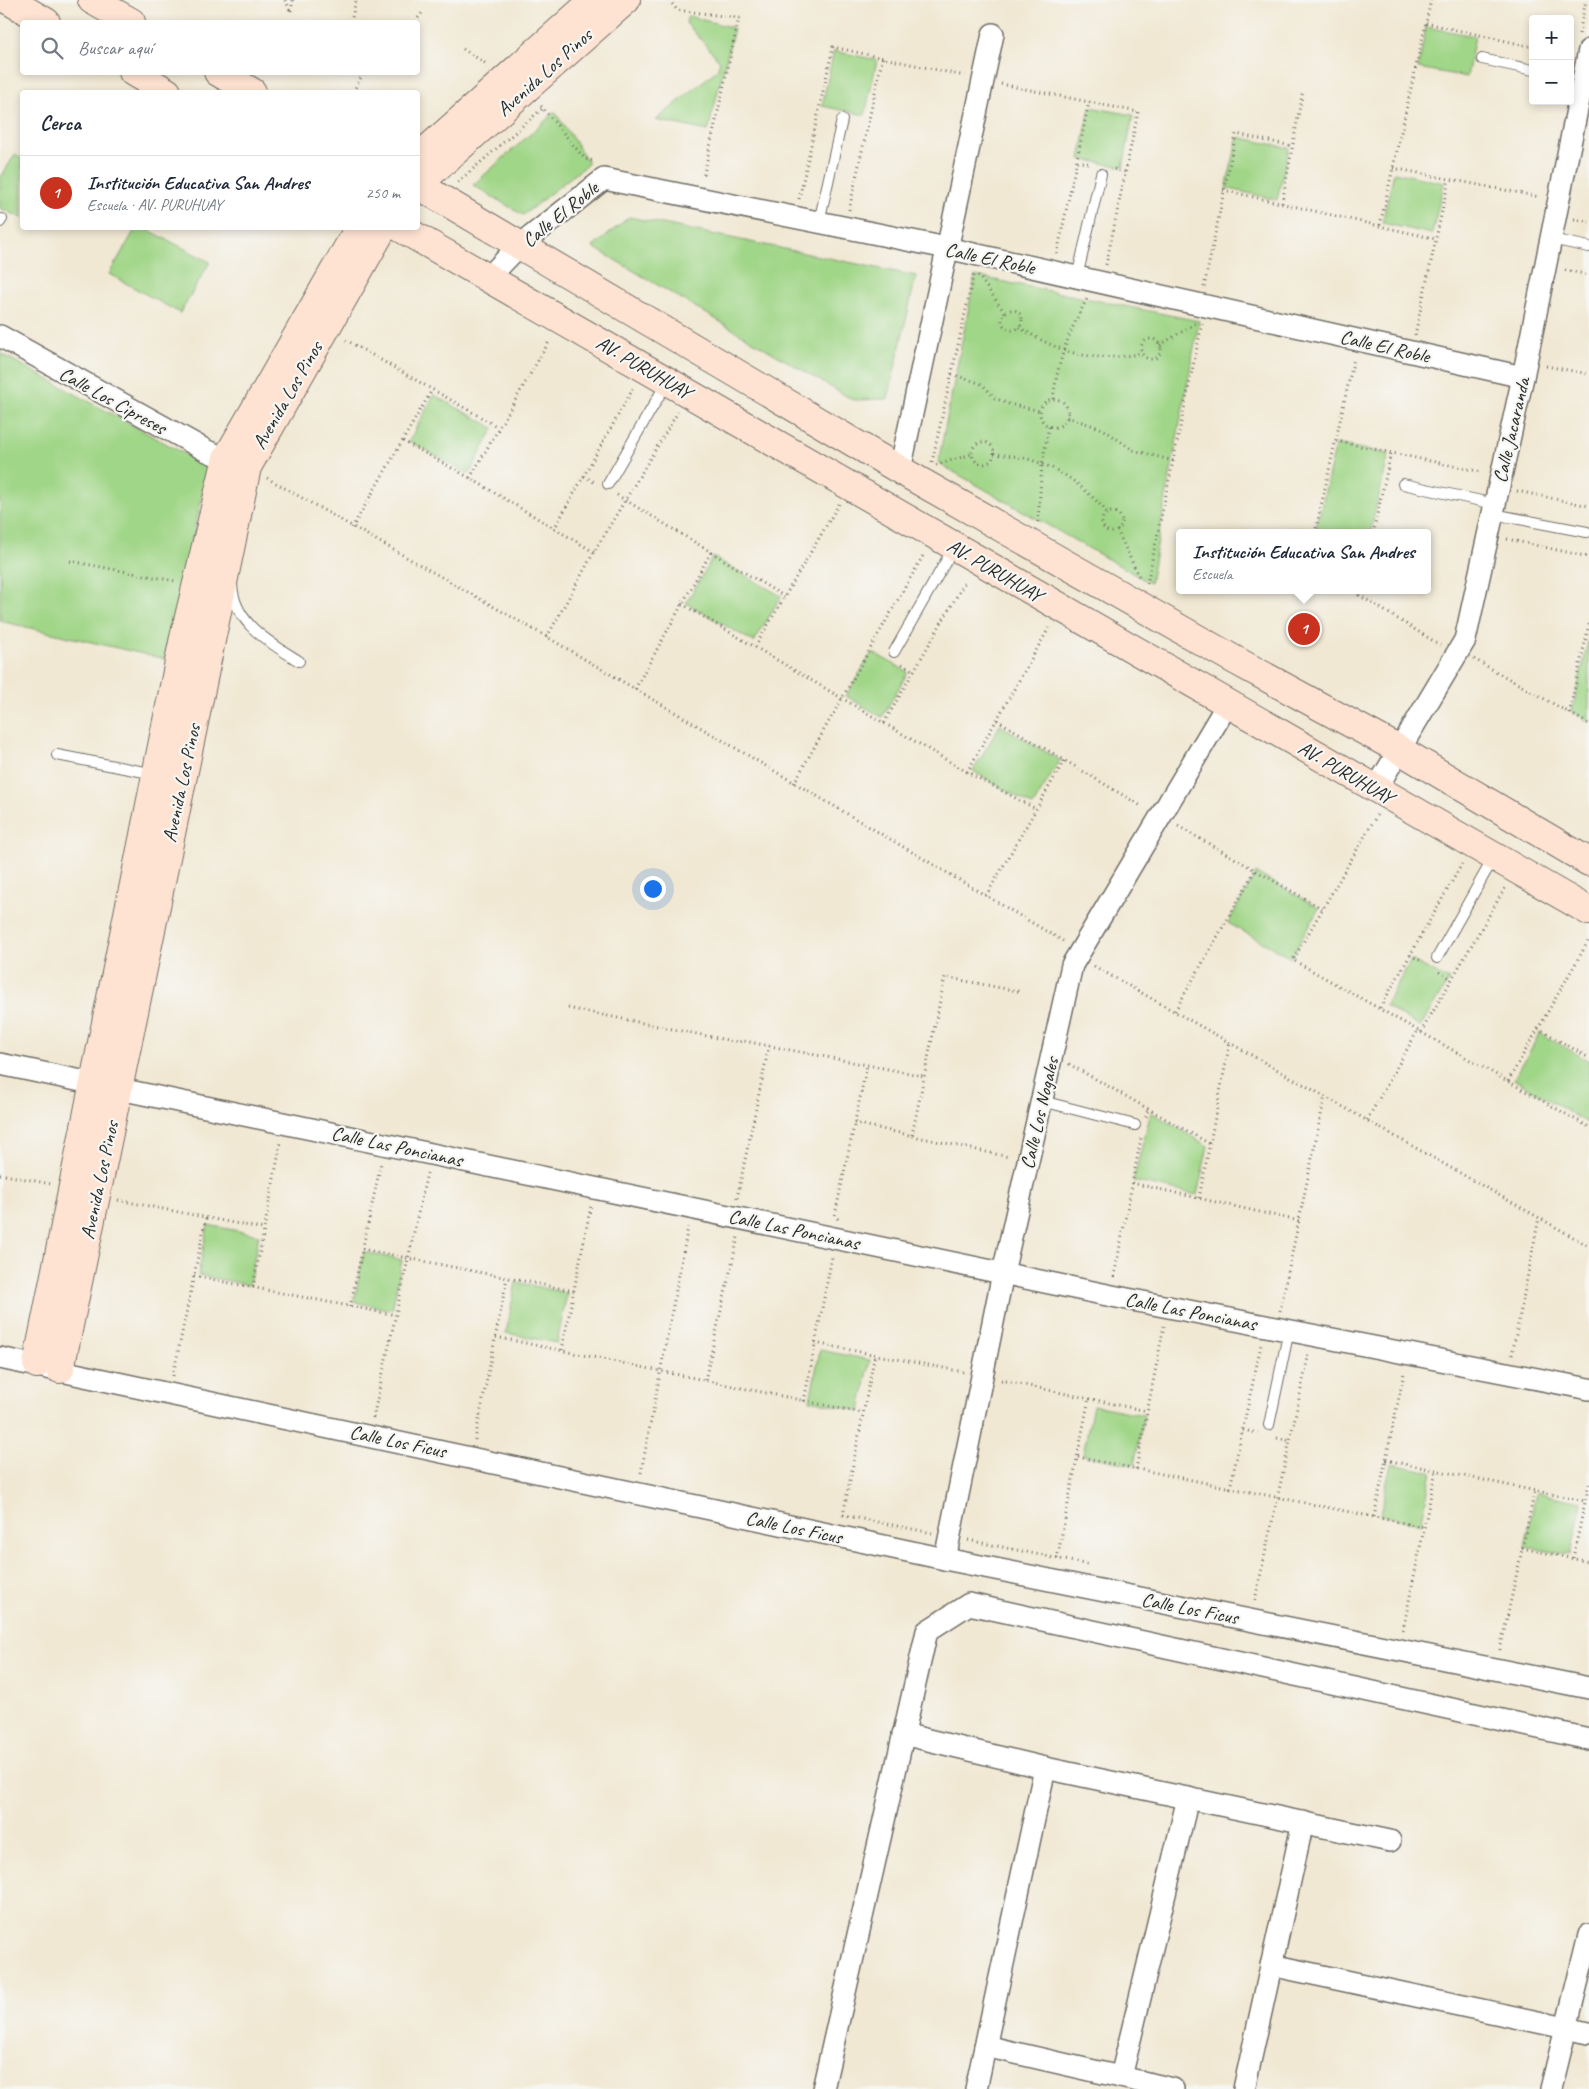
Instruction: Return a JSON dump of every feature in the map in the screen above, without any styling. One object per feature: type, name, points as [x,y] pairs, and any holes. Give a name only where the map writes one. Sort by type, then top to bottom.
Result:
[{"type":"main road","points":[[8,0],[43,20]]},
{"type":"main road","points":[[92,0],[127,20]]},
{"type":"main road","name":"Avenida Los Pinos","points":[[420,157],[525,91],[594,0]]},
{"type":"main road","name":"Avenida Los Pinos","points":[[425,189],[525,91],[626,0]]},
{"type":"main road","points":[[138,75],[164,90]]},
{"type":"main road","points":[[223,75],[249,90]]},
{"type":"main road","name":"AV. PURUHUAY","points":[[425,189],[900,470],[1233,659],[1398,749],[1589,862]]},
{"type":"main road","name":"Avenida Los Pinos","points":[[105,1086],[156,774],[183,642],[237,463],[358,230]]},
{"type":"main road","name":"Avenida Los Pinos","points":[[48,1367],[105,1086],[232,540],[237,463],[382,230]]},
{"type":"main road","name":"AV. PURUHUAY","points":[[404,230],[1228,703],[1377,801],[1494,857],[1589,911]]},
{"type":"street","points":[[900,470],[993,34]]},
{"type":"street","name":"Calle Jacaranda","points":[[1377,801],[1398,749],[1465,640],[1494,509],[1531,371],[1576,80],[1589,50]]},
{"type":"street","name":"Calle El Roble","points":[[488,278],[519,246],[604,179],[947,248],[1077,277],[1096,289],[1200,305],[1411,352],[1531,371]]},
{"type":"street","name":"Calle Los Cipreses","points":[[0,336],[198,447],[237,463]]},
{"type":"street","name":"Calle Los Nogales","points":[[945,1559],[1003,1273],[1072,965],[1085,958],[1228,703]]},
{"type":"street","name":"Calle Las Poncianas","points":[[0,1064],[1003,1273],[1284,1321],[1589,1389]]},
{"type":"street","name":"Calle Los Ficus","points":[[0,1358],[945,1559],[1589,1688]]},
{"type":"street","points":[[823,2089],[927,1631],[969,1604],[1589,1739]]},
{"type":"street","points":[[903,1734],[1045,1768],[1390,1841]]},
{"type":"street","points":[[976,2089],[1045,1768]]},
{"type":"street","points":[[1121,2077],[1188,1798]]},
{"type":"street","points":[[1244,2089],[1303,1822]]},
{"type":"street","points":[[1551,2089],[1589,1936]]},
{"type":"street","points":[[1271,1965],[1589,2033]]},
{"type":"street","points":[[985,2046],[1173,2089]]},
{"type":"lane","points":[[1482,59],[1529,69]]},
{"type":"lane","points":[[818,222],[842,120]]},
{"type":"lane","points":[[1077,277],[1101,174]]},
{"type":"lane","points":[[1551,239],[1589,247]]},
{"type":"lane","points":[[606,487],[667,381]]},
{"type":"lane","points":[[1403,484],[1587,532]]},
{"type":"lane","points":[[232,540],[232,588],[239,613],[272,645],[299,661]]},
{"type":"lane","points":[[894,652],[954,546]]},
{"type":"lane","points":[[57,755],[156,774]]},
{"type":"lane","points":[[1437,958],[1494,857]]},
{"type":"lane","points":[[1042,1101],[1135,1125]]},
{"type":"lane","points":[[1269,1425],[1284,1321]]},
{"type":"path","points":[[285,0],[291,12],[293,0]]},
{"type":"path","points":[[351,20],[356,0]]},
{"type":"path","points":[[669,0],[677,10],[739,18],[702,183]]},
{"type":"path","points":[[1380,226],[1431,0]]},
{"type":"path","points":[[417,20],[422,13]]},
{"type":"path","points":[[1426,23],[1529,46]]},
{"type":"path","points":[[807,203],[799,202],[833,47]]},
{"type":"path","points":[[463,50],[525,91],[585,159],[595,161]]},
{"type":"path","points":[[848,211],[883,56]]},
{"type":"path","points":[[354,90],[362,75]]},
{"type":"path","points":[[1282,203],[1303,90]]},
{"type":"path","points":[[425,189],[525,91]]},
{"type":"path","points":[[1052,272],[1089,102]]},
{"type":"path","points":[[1053,399],[1062,350],[1072,325],[1096,289],[1138,112]]},
{"type":"path","points":[[1200,305],[1236,134],[1292,146]]},
{"type":"path","points":[[1393,168],[1544,197]]},
{"type":"path","points":[[1411,352],[1449,179]]},
{"type":"path","points":[[1223,190],[1436,239]]},
{"type":"path","points":[[1571,218],[1589,222]]},
{"type":"path","points":[[1559,268],[1589,275]]},
{"type":"path","points":[[974,270],[984,272]]},
{"type":"path","points":[[974,270],[1005,313]]},
{"type":"path","points":[[931,467],[974,270]]},
{"type":"path","points":[[1009,310],[1018,312],[1022,322],[1019,327],[1014,330],[1005,327],[1002,322],[1005,313],[1009,310]]},
{"type":"path","points":[[1147,584],[1203,318],[1175,338],[1160,345]]},
{"type":"path","points":[[1019,327],[1062,350],[1080,355],[1120,358],[1142,353]]},
{"type":"path","points":[[470,478],[498,427],[554,334]]},
{"type":"path","points":[[341,338],[498,427]]},
{"type":"path","points":[[1156,340],[1160,345],[1160,353],[1153,358],[1144,356],[1142,353],[1142,346],[1145,341],[1156,340]]},
{"type":"path","points":[[1316,529],[1358,340]]},
{"type":"path","points":[[1531,371],[1589,374]]},
{"type":"path","points":[[952,374],[982,384],[995,398],[1009,404],[1040,411]]},
{"type":"path","points":[[554,529],[636,382]]},
{"type":"path","points":[[352,528],[432,390]]},
{"type":"path","points":[[1053,399],[1065,404],[1068,410],[1064,423],[1058,427],[1044,424],[1040,418],[1040,411],[1044,403],[1053,399]]},
{"type":"path","points":[[547,637],[594,552],[681,408]]},
{"type":"path","points":[[1067,417],[1103,429],[1133,450],[1174,461]]},
{"type":"path","points":[[1038,530],[1042,464],[1049,426]]},
{"type":"path","points":[[403,441],[470,478],[594,552]]},
{"type":"path","points":[[1336,441],[1485,473]]},
{"type":"path","points":[[982,442],[992,448],[994,454],[988,463],[978,464],[972,454],[977,444],[982,442]]},
{"type":"path","points":[[1374,529],[1391,453]]},
{"type":"path","points":[[931,467],[972,454]]},
{"type":"path","points":[[994,454],[1012,455],[1063,473],[1084,488],[1108,514]]},
{"type":"path","points":[[237,463],[547,637],[986,896],[1085,958],[1175,1011],[1589,1246]]},
{"type":"path","points":[[931,467],[940,472]]},
{"type":"path","points":[[584,476],[606,487],[785,597]]},
{"type":"path","points":[[1511,490],[1589,506]]},
{"type":"path","points":[[755,647],[840,502]]},
{"type":"path","points":[[1112,512],[1120,516],[1122,521],[1118,530],[1108,531],[1104,527],[1104,517],[1112,512]]},
{"type":"path","points":[[1118,530],[1143,588]]},
{"type":"path","points":[[1500,537],[1589,557]]},
{"type":"path","points":[[635,689],[711,552]]},
{"type":"path","points":[[794,783],[925,552]]},
{"type":"path","points":[[70,561],[178,581]]},
{"type":"path","points":[[884,723],[968,577]]},
{"type":"path","points":[[1358,594],[1443,647]]},
{"type":"path","points":[[682,604],[967,772],[1036,810]]},
{"type":"path","points":[[1569,713],[1589,624]]},
{"type":"path","points":[[967,772],[1050,625]]},
{"type":"path","points":[[1470,656],[1589,724]]},
{"type":"path","points":[[997,720],[1148,810]]},
{"type":"path","points":[[986,896],[1065,760]]},
{"type":"path","points":[[1377,801],[1323,908],[1293,960],[1589,1127]]},
{"type":"path","points":[[1171,822],[1323,908]]},
{"type":"path","points":[[1380,1008],[1463,861]]},
{"type":"path","points":[[1175,1011],[1256,870]]},
{"type":"path","points":[[1367,1120],[1506,885]]},
{"type":"path","points":[[1508,1081],[1589,940]]},
{"type":"path","points":[[912,1135],[945,977],[1022,992]]},
{"type":"path","points":[[568,1008],[737,1042],[769,1046],[924,1076]]},
{"type":"path","points":[[1538,1028],[1589,1058]]},
{"type":"path","points":[[1199,1198],[1230,1042]]},
{"type":"path","points":[[744,1202],[737,1198],[769,1046]]},
{"type":"path","points":[[1061,1059],[1210,1144]]},
{"type":"path","points":[[804,1401],[840,1222],[835,1215],[866,1065]]},
{"type":"path","points":[[1284,1321],[1299,1221],[1325,1096]]},
{"type":"path","points":[[1146,1118],[1148,1108]]},
{"type":"path","points":[[854,1123],[1012,1158]]},
{"type":"path","points":[[1114,1278],[1142,1136]]},
{"type":"path","points":[[252,1287],[282,1137]]},
{"type":"path","points":[[350,1307],[382,1157]]},
{"type":"path","points":[[373,1419],[428,1167]]},
{"type":"path","points":[[0,1174],[264,1229]]},
{"type":"path","points":[[1132,1183],[1299,1221]]},
{"type":"path","points":[[562,1350],[592,1200]]},
{"type":"path","points":[[173,1378],[206,1218]]},
{"type":"path","points":[[1512,1358],[1540,1218]]},
{"type":"path","points":[[641,1473],[689,1221]]},
{"type":"path","points":[[705,1380],[735,1241],[742,1229]]},
{"type":"path","points":[[362,1249],[574,1291]]},
{"type":"path","points":[[194,1276],[395,1316]]},
{"type":"path","points":[[475,1440],[507,1278]]},
{"type":"path","points":[[1136,1469],[1166,1318]]},
{"type":"path","points":[[496,1337],[863,1413]]},
{"type":"path","points":[[1230,1488],[1262,1337]]},
{"type":"path","points":[[815,1343],[969,1373]]},
{"type":"path","points":[[1255,1600],[1279,1498],[1311,1345]]},
{"type":"path","points":[[843,1515],[875,1354]]},
{"type":"path","points":[[1374,1517],[1406,1365]]},
{"type":"path","points":[[997,1380],[1147,1411]]},
{"type":"path","points":[[1057,1559],[1089,1398]]},
{"type":"path","points":[[1078,1457],[1424,1527]]},
{"type":"path","points":[[1386,1460],[1585,1501]]},
{"type":"path","points":[[1403,1630],[1436,1470]]},
{"type":"path","points":[[1573,1558],[1589,1484]]},
{"type":"path","points":[[1500,1650],[1535,1490]]},
{"type":"path","points":[[1522,1548],[1589,1562]]},
{"type":"green space","points":[[688,16],[734,28],[708,131],[656,120],[717,70],[720,61],[686,23]]},
{"type":"green space","points":[[1426,27],[1475,36],[1467,77],[1418,68]]},
{"type":"green space","points":[[834,51],[877,60],[865,115],[822,106]]},
{"type":"green space","points":[[1090,107],[1133,115],[1123,167],[1080,159]]},
{"type":"green space","points":[[555,112],[589,163],[523,215],[473,185]]},
{"type":"green space","points":[[1238,137],[1289,148],[1277,200],[1226,188]]},
{"type":"green space","points":[[15,154],[20,158],[20,217],[0,208],[0,179]]},
{"type":"green space","points":[[1394,172],[1444,183],[1432,234],[1382,223]]},
{"type":"green space","points":[[629,217],[916,276],[888,399],[853,400],[593,247]]},
{"type":"green space","points":[[135,230],[149,230],[210,262],[180,313],[109,274]]},
{"type":"green space","points":[[975,276],[1199,321],[1150,583],[938,463]]},
{"type":"green space","points":[[0,353],[209,467],[165,659],[0,621]]},
{"type":"green space","points":[[434,395],[494,428],[469,474],[409,441]]},
{"type":"green space","points":[[1336,444],[1389,454],[1371,529],[1316,529]]},
{"type":"green space","points":[[713,557],[781,596],[754,642],[686,603]]},
{"type":"green space","points":[[1589,638],[1589,722],[1572,711]]},
{"type":"green space","points":[[872,652],[908,672],[882,717],[846,696]]},
{"type":"green space","points":[[1000,725],[1060,760],[1033,806],[973,771]]},
{"type":"green space","points":[[1256,873],[1319,908],[1291,958],[1228,923]]},
{"type":"green space","points":[[1411,960],[1449,980],[1420,1027],[1385,1006]]},
{"type":"green space","points":[[1540,1033],[1589,1061],[1589,1124],[1514,1079]]},
{"type":"green space","points":[[1151,1112],[1208,1146],[1197,1195],[1133,1181]]},
{"type":"green space","points":[[208,1225],[259,1235],[249,1285],[198,1275]]},
{"type":"green space","points":[[364,1252],[402,1260],[392,1310],[354,1302]]},
{"type":"green space","points":[[516,1282],[567,1293],[557,1343],[506,1333]]},
{"type":"green space","points":[[820,1350],[870,1360],[860,1411],[810,1400]]},
{"type":"green space","points":[[1093,1405],[1144,1415],[1134,1465],[1083,1455]]},
{"type":"green space","points":[[1391,1464],[1432,1472],[1421,1524],[1380,1515]]},
{"type":"green space","points":[[1536,1493],[1582,1502],[1571,1555],[1525,1547]]},
{"type":"place","name":"Institución Educativa San Andres","points":[[1304,629]]}]
